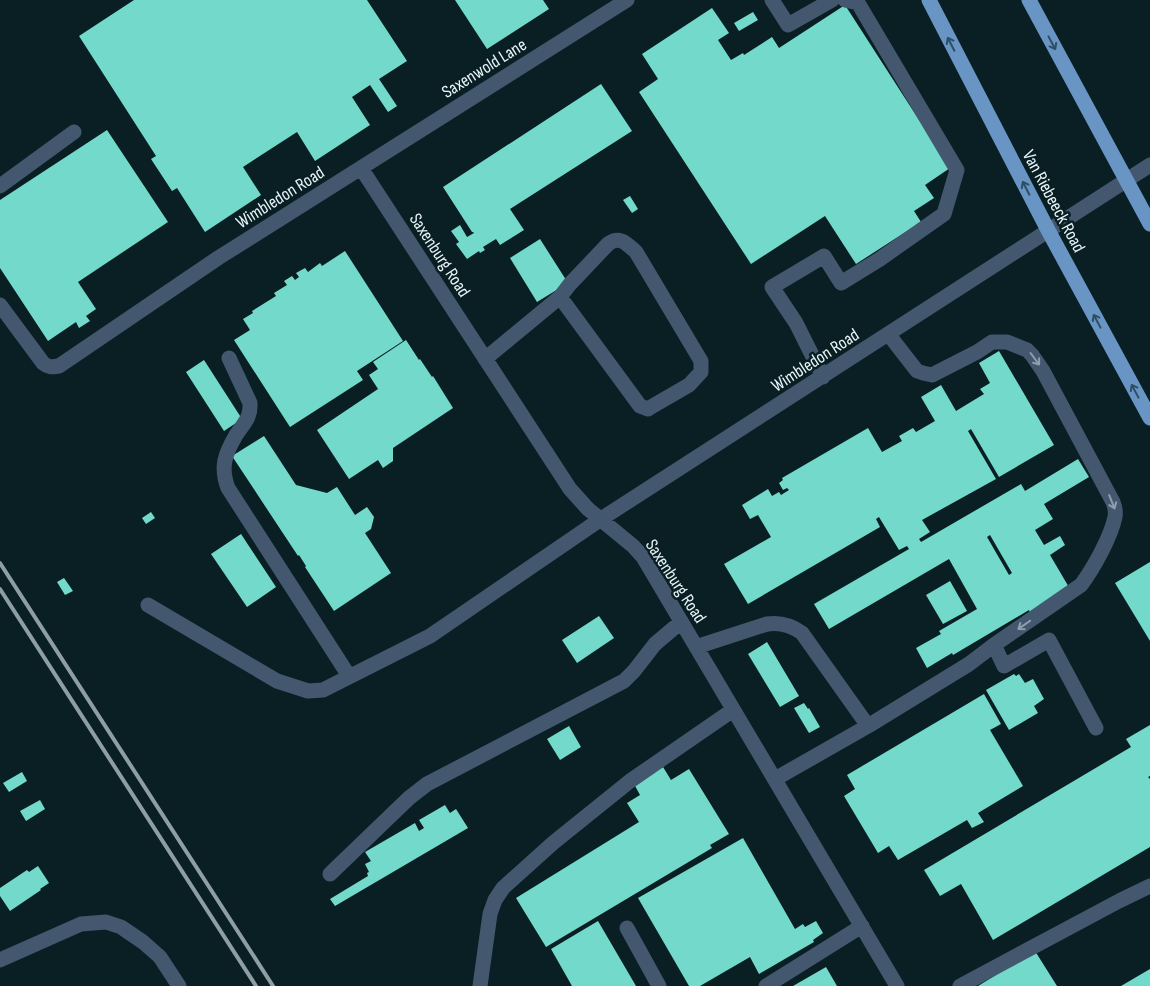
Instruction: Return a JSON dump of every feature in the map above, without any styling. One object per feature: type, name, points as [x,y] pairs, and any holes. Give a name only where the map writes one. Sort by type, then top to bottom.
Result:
[{"type":"main road","name":"Van Riebeeck Road","points":[[929,0],[1049,232],[1150,418]]},
{"type":"main road","points":[[1029,0],[1150,224]]},
{"type":"street","name":"Saxenwold Lane","points":[[361,168],[627,0]]},
{"type":"street","points":[[772,0],[788,25],[832,0]]},
{"type":"street","points":[[823,377],[796,324],[772,288],[824,256],[841,283],[880,259],[944,214],[957,170],[858,2],[845,0]]},
{"type":"street","points":[[0,186],[74,132]]},
{"type":"street","name":"Wimbledon Road","points":[[148,605],[277,681],[308,692],[323,690],[430,636],[601,519],[1049,232],[1150,165]]},
{"type":"street","name":"Wimbledon Road","points":[[0,305],[43,363],[48,367],[59,366],[218,258],[361,168]]},
{"type":"street","name":"Saxenburg Road","points":[[361,168],[570,489],[588,510],[634,546],[643,557],[898,986]]},
{"type":"street","points":[[485,359],[560,297],[608,244],[613,241],[622,241],[636,252],[701,361],[701,372],[689,385],[651,407],[640,406],[560,297]]},
{"type":"street","points":[[775,779],[868,726],[969,664],[1081,585],[1088,577],[1096,561],[1115,516],[1116,508],[1113,502],[1043,370],[1027,350],[1007,342],[992,342],[977,352],[932,374],[923,373],[917,370],[889,334]]},
{"type":"street","points":[[230,358],[250,403],[251,410],[246,422],[225,456],[224,479],[349,676]]},
{"type":"street","points":[[330,874],[409,798],[427,784],[624,681],[655,644],[681,622]]},
{"type":"street","points":[[696,647],[767,624],[776,623],[793,627],[802,632],[868,726]]},
{"type":"street","points":[[994,645],[1004,666],[1049,640],[1096,728]]},
{"type":"street","points":[[480,986],[490,914],[502,888],[553,843],[630,780],[733,710]]},
{"type":"street","points":[[960,986],[1150,886]]},
{"type":"street","points":[[0,960],[81,924],[106,922],[121,927],[149,947],[160,957],[179,986]]},
{"type":"street","points":[[766,986],[862,926]]},
{"type":"street","points":[[627,928],[659,986]]},
{"type":"building","points":[[134,0],[367,0],[407,61],[379,79],[397,106],[388,112],[370,85],[352,97],[370,125],[315,161],[297,132],[243,167],[261,195],[205,232],[177,188],[172,191],[151,159],[156,156],[79,36]]},
{"type":"building","points":[[455,0],[543,0],[549,9],[487,49]]},
{"type":"building","points":[[845,5],[950,168],[925,185],[934,198],[914,211],[921,222],[856,264],[825,216],[751,264],[639,92],[658,79],[642,54],[712,8],[729,33],[718,40],[731,60],[743,53],[744,55],[772,37],[779,48]]},
{"type":"building","points":[[753,12],[758,20],[739,31],[734,23]]},
{"type":"building","points":[[601,84],[632,131],[510,209],[524,230],[500,245],[496,239],[483,247],[485,250],[480,253],[479,251],[467,259],[456,244],[459,242],[451,231],[460,225],[467,237],[474,233],[443,187]]},
{"type":"building","points":[[107,130],[168,222],[78,282],[96,309],[86,316],[90,321],[79,328],[76,322],[48,341],[0,268],[0,200]]},
{"type":"building","points":[[630,196],[638,209],[632,213],[623,200]]},
{"type":"building","points":[[540,239],[568,283],[537,302],[510,258]]},
{"type":"building","points":[[345,251],[403,341],[357,371],[363,380],[290,427],[234,340],[250,330],[243,319],[276,296],[274,293],[287,285],[284,281],[292,276],[295,280],[299,277],[296,273],[305,268],[308,272],[320,263],[322,266]]},
{"type":"building","points":[[406,340],[419,360],[433,376],[453,408],[393,448],[393,461],[383,468],[378,460],[349,479],[317,430],[378,389],[369,375],[378,369],[373,362]]},
{"type":"building","points":[[999,351],[1054,445],[999,477],[971,429],[968,431],[996,479],[922,520],[930,532],[919,539],[921,542],[1021,484],[1025,491],[1078,459],[1089,477],[1044,504],[1053,519],[1035,530],[1044,545],[1060,536],[1065,545],[1050,555],[1070,589],[1030,613],[1029,610],[953,655],[952,653],[927,668],[916,648],[941,634],[939,631],[977,609],[949,559],[829,629],[814,604],[909,549],[907,546],[899,550],[879,517],[876,519],[880,527],[748,604],[724,564],[771,537],[758,515],[750,519],[742,505],[768,489],[772,496],[779,492],[781,495],[789,490],[787,488],[783,490],[779,483],[783,480],[782,478],[868,428],[882,452],[902,441],[899,436],[913,428],[916,432],[935,421],[921,397],[941,385],[956,411],[984,394],[980,389],[990,383],[979,363]],"holes":[[[990,535],[1012,573],[1009,575],[987,537]]]},
{"type":"building","points":[[204,360],[242,419],[224,431],[186,372]]},
{"type":"building","points":[[264,436],[296,485],[327,493],[337,487],[355,515],[367,507],[374,517],[371,529],[365,533],[391,573],[334,611],[299,555],[232,456]]},
{"type":"building","points":[[151,512],[155,518],[146,524],[142,518]]},
{"type":"building","points":[[241,534],[276,587],[247,607],[211,554]]},
{"type":"building","points":[[1150,562],[1150,641],[1115,583]]},
{"type":"building","points":[[64,578],[73,591],[65,595],[57,582]]},
{"type":"building","points":[[950,581],[967,611],[943,624],[926,595]]},
{"type":"building","points":[[599,616],[614,638],[577,663],[562,640]]},
{"type":"building","points":[[767,642],[799,696],[780,707],[748,654]]},
{"type":"building","points":[[1014,674],[1016,676],[1019,674],[1025,683],[1033,679],[1044,699],[1034,706],[1038,713],[1009,730],[986,690]]},
{"type":"building","points":[[984,694],[1001,724],[990,730],[1023,786],[978,813],[984,822],[972,828],[967,820],[898,860],[889,846],[878,853],[844,796],[855,789],[847,775]]},
{"type":"building","points":[[804,703],[820,727],[809,733],[794,708]]},
{"type":"building","points":[[1150,725],[1150,776],[1148,777],[1150,779],[1150,847],[993,940],[961,884],[940,896],[924,870],[1131,747],[1126,739]]},
{"type":"building","points":[[569,726],[581,747],[560,760],[547,739]]},
{"type":"building","points":[[663,767],[671,780],[689,769],[729,834],[710,845],[712,848],[546,947],[516,898],[639,822],[627,803],[640,795],[634,784]]},
{"type":"building","points":[[22,772],[27,781],[9,792],[3,783]]},
{"type":"building","points":[[40,800],[45,809],[26,821],[20,811]]},
{"type":"building","points":[[445,805],[450,813],[456,809],[468,828],[335,906],[330,899],[368,876],[367,873],[369,872],[365,864],[371,861],[365,852],[415,823],[419,831],[424,828],[419,820]]},
{"type":"building","points":[[743,838],[795,929],[803,924],[805,927],[816,921],[823,933],[813,940],[814,942],[759,974],[750,957],[700,986],[689,986],[638,898]]},
{"type":"building","points":[[38,866],[49,883],[10,911],[0,896],[0,888],[27,870],[29,872]]},
{"type":"building","points":[[598,921],[636,986],[572,986],[551,949]]},
{"type":"building","points":[[1035,951],[1057,986],[978,986]]},
{"type":"building","points":[[826,967],[837,986],[793,986]]},
{"type":"building","points":[[1150,969],[1150,986],[1121,986]]},
{"type":"railway","points":[[0,563],[273,986]]},
{"type":"railway","points":[[0,589],[256,986]]}]
